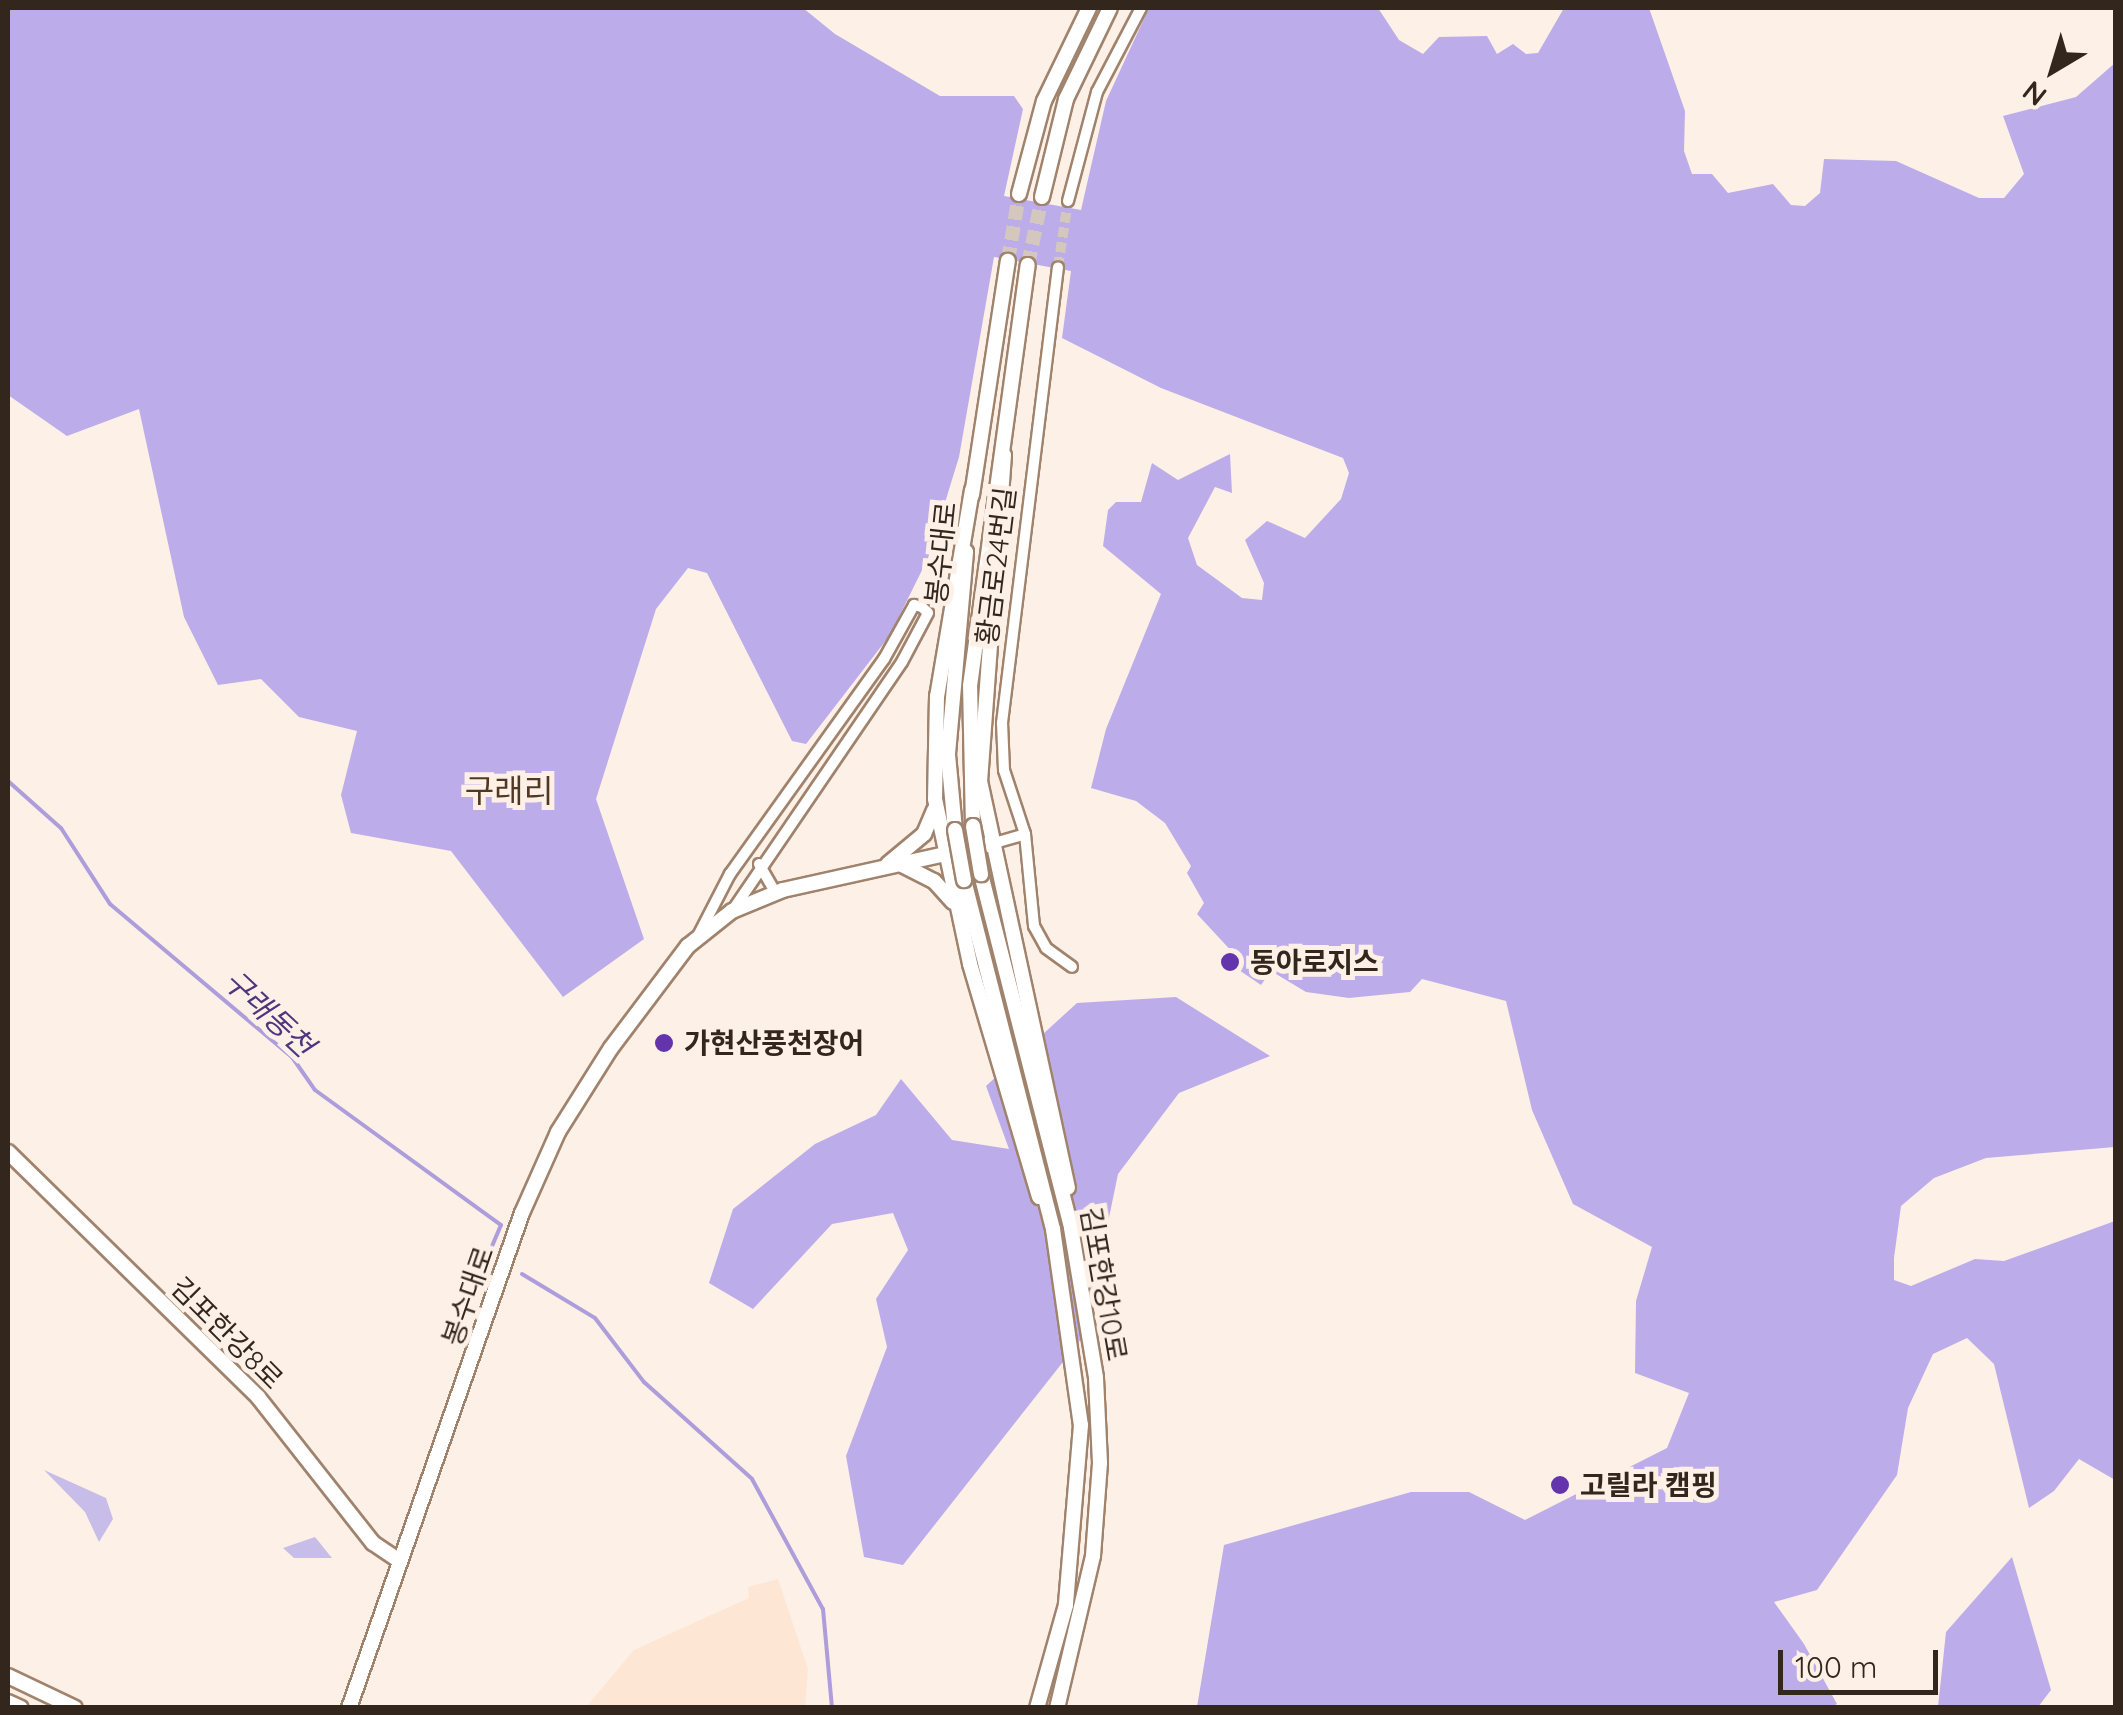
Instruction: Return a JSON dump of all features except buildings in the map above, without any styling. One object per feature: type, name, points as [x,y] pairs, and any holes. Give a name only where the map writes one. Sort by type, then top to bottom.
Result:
[{"type":"street","points":[[1019,194],[1044,101],[1089,8]]},
{"type":"street","points":[[1042,196],[1066,99],[1110,8]]},
{"type":"street","points":[[1068,201],[1097,92],[1141,8]]},
{"type":"street","name":"봉수대로","points":[[964,880],[948,754],[951,686],[972,490],[1008,260]]},
{"type":"street","name":"봉수대로","points":[[981,874],[973,826],[970,686],[1028,265]]},
{"type":"street","name":"황금로24번길","points":[[1058,267],[1002,723],[1004,770],[1024,834],[1034,926],[1046,948],[1072,966]]},
{"type":"street","points":[[1004,455],[1000,562],[982,708],[980,781],[991,844],[1057,1118],[1071,1228]]},
{"type":"street","points":[[972,490],[936,696],[935,799],[943,854],[1006,1099],[1053,1230]]},
{"type":"street","name":"봉수대로","points":[[349,1708],[522,1213],[558,1132],[611,1048],[699,934],[730,874],[884,659],[914,605],[922,607],[928,613],[902,662],[759,864],[732,910]]},
{"type":"street","points":[[880,870],[924,834],[935,799]]},
{"type":"street","points":[[991,844],[1024,834]]},
{"type":"street","name":"봉수대로","points":[[699,934],[732,910],[776,893],[991,844]]},
{"type":"street","points":[[759,864],[776,893]]},
{"type":"street","points":[[902,864],[934,881],[956,906]]},
{"type":"street","points":[[730,874],[732,910]]},
{"type":"street","name":"김포한강10로","points":[[981,874],[1087,1302],[1100,1463],[1088,1590],[1057,1708]]},
{"type":"street","name":"김포한강10로","points":[[964,880],[1053,1230],[1081,1425],[1078,1513],[1066,1604],[1037,1708]]},
{"type":"street","name":"김포한강8로","points":[[8,1152],[258,1397],[373,1542],[398,1560]]},
{"type":"street","points":[[8,1676],[74,1708]]},
{"type":"street","points":[[8,1702],[22,1708]]},
{"type":"shaded area","points":[[8,8],[803,8],[835,34],[940,96],[1014,96],[1023,109],[1004,196],[1081,210],[1106,101],[1149,8],[1378,8],[1399,40],[1423,54],[1439,37],[1487,36],[1497,54],[1513,44],[1526,54],[1538,53],[1564,8],[1649,8],[1685,111],[1684,151],[1692,174],[1712,174],[1728,193],[1773,184],[1791,205],[1805,206],[1820,193],[1824,159],[1896,161],[1979,198],[2004,198],[2024,174],[2003,116],[2076,97],[2115,63],[2115,1147],[1986,1158],[1934,1178],[1901,1206],[1894,1280],[1911,1286],[1975,1259],[2004,1261],[2115,1221],[2115,1480],[2079,1459],[2054,1491],[2029,1508],[1994,1364],[1967,1338],[1933,1354],[1908,1408],[1897,1475],[1817,1590],[1774,1602],[1804,1644],[1837,1704],[1831,1707],[1197,1707],[1224,1545],[1411,1492],[1469,1492],[1525,1520],[1667,1448],[1689,1393],[1635,1373],[1636,1301],[1652,1247],[1573,1204],[1532,1110],[1506,1001],[1422,979],[1410,992],[1349,998],[1306,992],[1271,971],[1261,985],[1233,966],[1236,956],[1197,914],[1204,903],[1187,873],[1191,866],[1165,823],[1136,801],[1091,788],[1106,729],[1161,594],[1103,546],[1108,510],[1116,502],[1141,502],[1152,463],[1178,480],[1230,454],[1232,493],[1215,487],[1188,538],[1197,565],[1242,598],[1262,600],[1264,583],[1245,540],[1267,521],[1305,538],[1341,499],[1349,473],[1343,458],[1161,388],[1062,338],[1071,271],[994,257],[959,457],[928,558],[890,635],[806,744],[792,741],[707,573],[688,568],[656,609],[596,799],[644,939],[563,997],[451,851],[351,833],[341,795],[357,731],[299,717],[261,679],[218,685],[184,617],[139,409],[67,436],[8,395]]},
{"type":"shaded area","points":[[1176,997],[1270,1056],[1179,1093],[1118,1174],[1085,1334],[903,1565],[864,1557],[846,1456],[887,1347],[876,1299],[908,1250],[893,1213],[832,1224],[753,1309],[709,1283],[733,1209],[815,1144],[876,1115],[901,1079],[952,1140],[1009,1149],[986,1086],[1077,1003]]},
{"type":"shaded area","points":[[44,1470],[106,1498],[113,1519],[99,1542],[85,1512]]},
{"type":"shaded area","points":[[315,1537],[332,1558],[294,1558],[283,1548]]},
{"type":"shaded area","points":[[2012,1557],[2051,1690],[2038,1707],[1938,1707],[1946,1632]]},
{"type":"shaded area","points":[[778,1579],[808,1669],[805,1707],[586,1707],[634,1650],[749,1598],[748,1587]]},
{"type":"waterway","name":"구래동천","points":[[8,781],[61,828],[110,904],[292,1057],[315,1090],[501,1225],[487,1258]]},
{"type":"waterway","name":"구래동천","points":[[522,1274],[595,1318],[644,1382],[752,1479],[823,1609],[832,1708]]},
{"type":"tunnel","points":[[1008,261],[1019,194]]},
{"type":"tunnel","points":[[1028,265],[1042,197]]},
{"type":"tunnel","points":[[1058,267],[1068,201]]},
{"type":"place","name":"동아로지스","points":[[1230,962]]},
{"type":"place","name":"가현산풍천장어","points":[[664,1043]]},
{"type":"place","name":"고릴라 캠핑","points":[[1560,1485]]},
{"type":"district","name":"구래리","points":[[509,790]]}]
